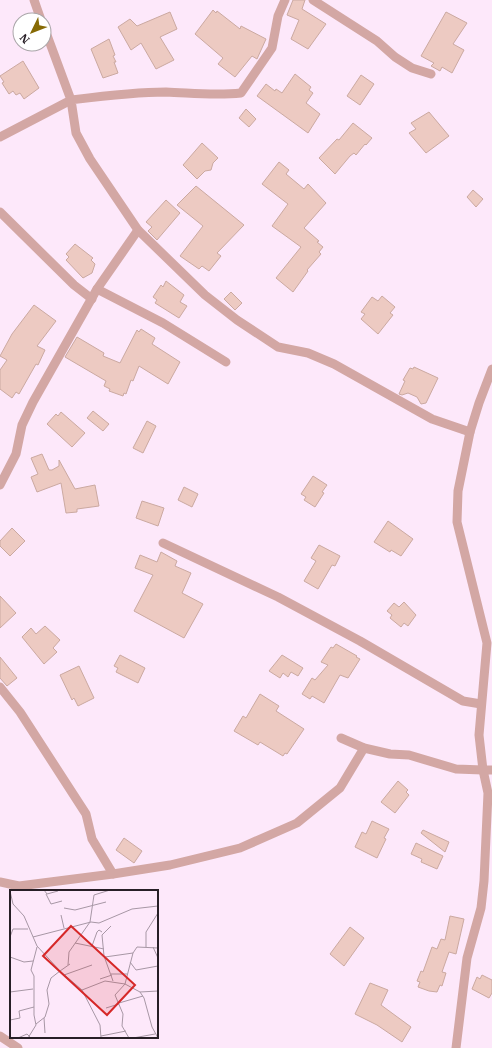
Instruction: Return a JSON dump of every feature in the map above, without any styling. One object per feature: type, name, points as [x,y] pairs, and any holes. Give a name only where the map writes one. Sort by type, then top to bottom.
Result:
[{"type":"street","points":[[34,0],[38,12]]},
{"type":"street","points":[[0,137],[71,100],[166,92],[221,96],[240,93],[272,48],[278,16],[286,0]]},
{"type":"street","points":[[312,0],[376,42],[412,68],[431,74]]},
{"type":"street","points":[[52,49],[71,100],[76,133],[90,158],[138,230],[205,295],[237,320],[278,346],[308,353],[334,364],[432,419],[470,432]]},
{"type":"street","points":[[0,212],[74,285],[92,299]]},
{"type":"street","points":[[0,485],[16,454],[22,425],[33,402],[97,289],[138,230]]},
{"type":"street","points":[[97,289],[163,323],[226,362]]},
{"type":"street","points":[[456,1048],[467,958],[481,908],[484,881],[488,793],[488,770],[479,735],[487,643],[457,522],[458,492],[470,432],[478,403],[492,369]]},
{"type":"street","points":[[163,543],[278,597],[360,641],[463,700],[481,704]]},
{"type":"street","points":[[0,687],[4,699],[20,712],[86,814],[92,839],[113,874]]},
{"type":"street","points":[[340,738],[364,748],[390,754],[409,755],[456,769],[488,770]]},
{"type":"street","points":[[0,882],[19,886],[170,866],[240,848],[297,823],[340,788],[364,748]]},
{"type":"street","points":[[0,1036],[18,1048]]},
{"type":"building","points":[[293,0],[305,0],[302,9],[326,24],[308,49],[291,39],[299,20],[287,15]]},
{"type":"building","points":[[213,10],[216,13],[217,11],[240,29],[241,26],[266,39],[257,59],[252,56],[235,77],[218,64],[223,58],[195,34]]},
{"type":"building","points":[[170,12],[177,29],[160,37],[174,60],[156,69],[141,43],[131,50],[118,27],[130,19],[137,26]]},
{"type":"building","points":[[446,12],[467,23],[453,44],[464,50],[452,73],[442,67],[440,71],[431,66],[434,63],[421,56]]},
{"type":"building","points":[[109,39],[115,55],[113,56],[116,62],[114,62],[118,73],[103,78],[91,49]]},
{"type":"building","points":[[23,61],[39,88],[24,99],[20,93],[16,95],[13,91],[9,94],[2,83],[4,82],[0,76]]},
{"type":"building","points":[[295,74],[311,87],[309,90],[313,93],[306,103],[320,114],[308,133],[257,96],[266,84],[275,91],[276,89],[282,93]]},
{"type":"building","points":[[361,75],[374,84],[360,105],[347,96]]},
{"type":"building","points":[[246,109],[256,119],[249,127],[239,118]]},
{"type":"building","points":[[429,112],[449,136],[426,153],[409,133],[416,129],[411,123]]},
{"type":"building","points":[[353,123],[372,138],[356,155],[354,153],[350,156],[335,174],[319,158],[337,139],[339,140]]},
{"type":"building","points":[[202,143],[218,158],[213,163],[211,170],[205,171],[197,179],[183,165]]},
{"type":"building","points":[[279,162],[289,170],[286,174],[304,189],[308,184],[326,203],[304,228],[319,241],[317,242],[323,247],[319,252],[321,254],[307,270],[308,271],[293,292],[276,278],[301,247],[272,226],[288,204],[262,184]]},
{"type":"building","points":[[196,186],[244,225],[217,253],[221,256],[209,271],[202,266],[199,269],[180,256],[203,226],[177,205]]},
{"type":"building","points":[[473,190],[483,199],[476,207],[467,197]]},
{"type":"building","points":[[166,200],[180,213],[157,240],[148,231],[152,227],[146,222]]},
{"type":"building","points":[[75,244],[93,258],[91,260],[95,264],[92,273],[83,278],[66,260],[69,257],[66,254]]},
{"type":"building","points":[[166,281],[184,295],[180,302],[187,306],[179,318],[155,303],[157,300],[153,297],[161,285],[163,287]]},
{"type":"building","points":[[231,292],[242,303],[235,310],[224,299]]},
{"type":"building","points":[[382,296],[395,307],[390,313],[393,315],[378,334],[361,319],[365,314],[361,312],[372,297],[378,301]]},
{"type":"building","points":[[34,305],[56,321],[37,346],[45,350],[38,365],[36,364],[19,394],[16,392],[12,398],[0,389],[0,370],[7,360],[0,356],[12,334]]},
{"type":"building","points":[[141,329],[155,338],[152,344],[180,362],[168,384],[139,366],[133,381],[131,380],[126,394],[124,393],[123,396],[109,391],[110,389],[104,386],[106,381],[65,357],[77,337],[104,353],[103,356],[120,363],[137,330],[139,332]]},
{"type":"building","points":[[414,367],[438,378],[426,403],[421,404],[417,397],[408,393],[402,395],[399,394],[405,381],[403,380],[410,368],[413,369]]},
{"type":"building","points":[[93,411],[109,424],[103,431],[87,418]]},
{"type":"building","points":[[61,412],[85,433],[72,447],[47,424],[56,414],[58,416]]},
{"type":"building","points":[[147,421],[156,426],[143,453],[133,448]]},
{"type":"building","points":[[42,454],[49,470],[59,466],[59,460],[75,489],[95,485],[99,506],[77,509],[77,512],[66,513],[61,483],[37,492],[31,477],[38,474],[31,458]]},
{"type":"building","points":[[313,476],[327,485],[315,507],[304,500],[306,497],[301,494]]},
{"type":"building","points":[[184,487],[198,494],[192,507],[178,500]]},
{"type":"building","points":[[142,501],[164,508],[158,526],[136,518]]},
{"type":"building","points":[[388,521],[413,539],[401,556],[391,550],[390,552],[374,542]]},
{"type":"building","points":[[12,528],[25,541],[10,556],[0,546],[0,541]]},
{"type":"building","points":[[319,545],[340,556],[335,566],[332,565],[318,589],[304,581],[316,561],[311,558]]},
{"type":"building","points":[[161,552],[177,561],[175,566],[191,573],[182,593],[203,604],[184,638],[134,611],[153,575],[135,568],[140,555],[157,562]]},
{"type":"building","points":[[0,596],[16,613],[0,628]]},
{"type":"building","points":[[404,602],[416,615],[408,626],[404,623],[401,627],[390,618],[392,615],[387,611],[394,603],[399,607]]},
{"type":"building","points":[[45,626],[60,640],[53,648],[57,652],[44,664],[22,637],[31,628],[36,634]]},
{"type":"building","points":[[336,644],[360,659],[348,678],[340,675],[324,703],[312,696],[310,699],[302,694],[312,678],[315,680],[328,665],[321,662],[331,647],[333,648]]},
{"type":"building","points":[[120,655],[145,668],[138,683],[116,672],[118,668],[114,666]]},
{"type":"building","points":[[282,655],[303,668],[298,676],[291,672],[288,677],[283,673],[280,678],[269,671]]},
{"type":"building","points":[[0,657],[17,678],[7,686],[0,678]]},
{"type":"building","points":[[79,666],[94,698],[78,706],[74,698],[72,700],[60,675]]},
{"type":"building","points":[[260,694],[279,706],[276,711],[304,729],[287,754],[285,753],[283,756],[260,742],[258,745],[234,731],[243,716],[246,718]]},
{"type":"building","points":[[398,781],[408,790],[406,792],[409,795],[395,813],[381,802]]},
{"type":"building","points":[[372,821],[389,829],[377,858],[355,847],[362,832],[366,834]]},
{"type":"building","points":[[423,830],[449,842],[445,852],[421,833]]},
{"type":"building","points":[[124,838],[142,851],[134,863],[116,850]]},
{"type":"building","points":[[416,843],[443,856],[437,869],[421,862],[422,859],[411,854]]},
{"type":"building","points":[[450,916],[464,919],[456,954],[449,952],[442,972],[446,973],[442,986],[440,985],[437,992],[429,991],[418,987],[420,982],[417,981],[421,971],[423,972],[432,947],[437,949],[441,939],[445,940]]},
{"type":"building","points":[[350,927],[364,938],[344,966],[330,954]]},
{"type":"building","points":[[482,975],[492,980],[492,993],[489,998],[472,989],[477,977],[480,979]]},
{"type":"building","points":[[370,983],[388,990],[381,1005],[411,1027],[402,1042],[377,1025],[355,1014]]}]
